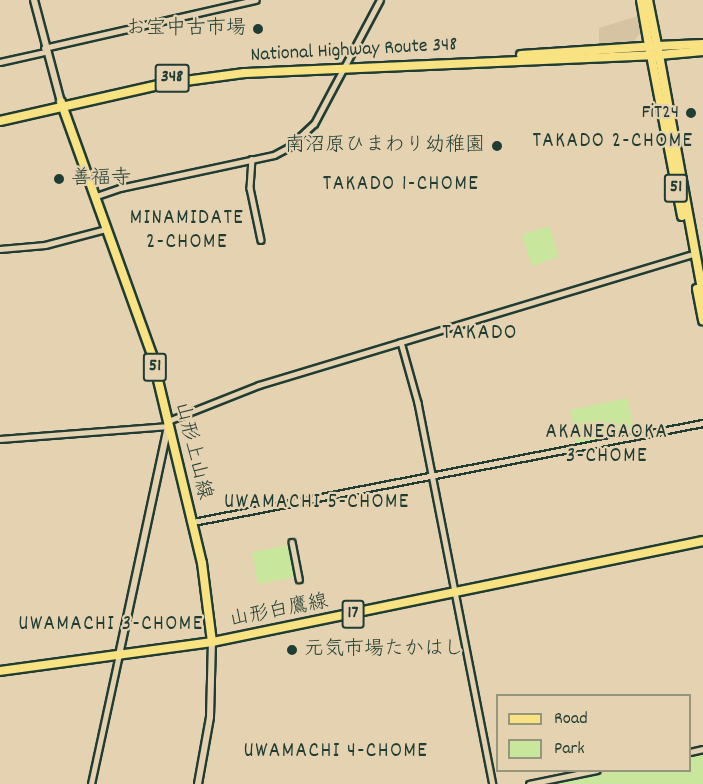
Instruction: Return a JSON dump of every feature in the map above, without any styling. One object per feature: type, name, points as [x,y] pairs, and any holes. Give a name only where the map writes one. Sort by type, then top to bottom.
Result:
[{"type":"main road","points":[[641,0],[654,51]]},
{"type":"main road","points":[[648,0],[654,51]]},
{"type":"main road","points":[[654,51],[703,44]]},
{"type":"main road","name":"National Highway Route 348","points":[[0,116],[163,84],[237,74],[346,64],[654,51]]},
{"type":"main road","points":[[654,51],[703,51]]},
{"type":"main road","name":"51","points":[[654,51],[703,320]]},
{"type":"main road","name":"51","points":[[654,51],[703,295]]},
{"type":"main road","name":"National Highway Route 348","points":[[0,121],[61,105]]},
{"type":"main road","name":"山形上山線","points":[[61,105],[152,355],[202,563],[212,642]]},
{"type":"main road","name":"山形白鷹線","points":[[0,671],[212,642],[703,541]]},
{"type":"street","points":[[34,0],[61,105]]},
{"type":"street","points":[[0,62],[256,0]]},
{"type":"street","points":[[94,197],[120,188],[274,155],[305,134],[323,110],[380,0]]},
{"type":"street","points":[[252,159],[250,189],[261,240]]},
{"type":"street","points":[[0,249],[45,245],[106,229]]},
{"type":"street","points":[[0,439],[168,423],[259,385],[690,255]]},
{"type":"street","points":[[401,342],[418,403],[493,784]]},
{"type":"street","points":[[91,784],[168,423]]},
{"type":"street","points":[[193,522],[703,423]]},
{"type":"street","points":[[291,542],[299,579]]},
{"type":"street","points":[[198,784],[210,717],[212,642]]},
{"type":"street","points":[[529,784],[592,772]]},
{"type":"shaded area","points":[[638,16],[641,32],[633,42],[599,44],[599,28]]},
{"type":"green space","points":[[549,226],[559,257],[532,266],[522,235]]},
{"type":"green space","points":[[628,398],[634,432],[576,444],[570,410]]},
{"type":"green space","points":[[291,546],[297,574],[295,577],[258,584],[252,552]]},
{"type":"green space","points":[[703,753],[703,784],[557,784],[613,772],[691,772],[691,756]]},
{"type":"place","name":"お宝中古市場","points":[[258,29]]},
{"type":"place","name":"FiT24","points":[[691,113]]},
{"type":"place","name":"南沼原ひまわり幼稚園","points":[[497,146]]},
{"type":"place","name":"善福寺","points":[[59,179]]},
{"type":"place","name":"元気市場たかはし","points":[[292,650]]},
{"type":"district","name":"TAKADO 2-CHOME","points":[[613,142]]},
{"type":"district","name":"TAKADO 1-CHOME","points":[[401,185]]},
{"type":"district","name":"MINAMIDATE 2-CHOME","points":[[187,231]]},
{"type":"district","name":"TAKADO","points":[[480,334]]},
{"type":"district","name":"AKANEGAOKA 3-CHOME","points":[[607,445]]},
{"type":"district","name":"UWAMACHI 5-CHOME","points":[[317,503]]},
{"type":"district","name":"UWAMACHI 3-CHOME","points":[[111,625]]},
{"type":"district","name":"UWAMACHI 4-CHOME","points":[[336,752]]}]
